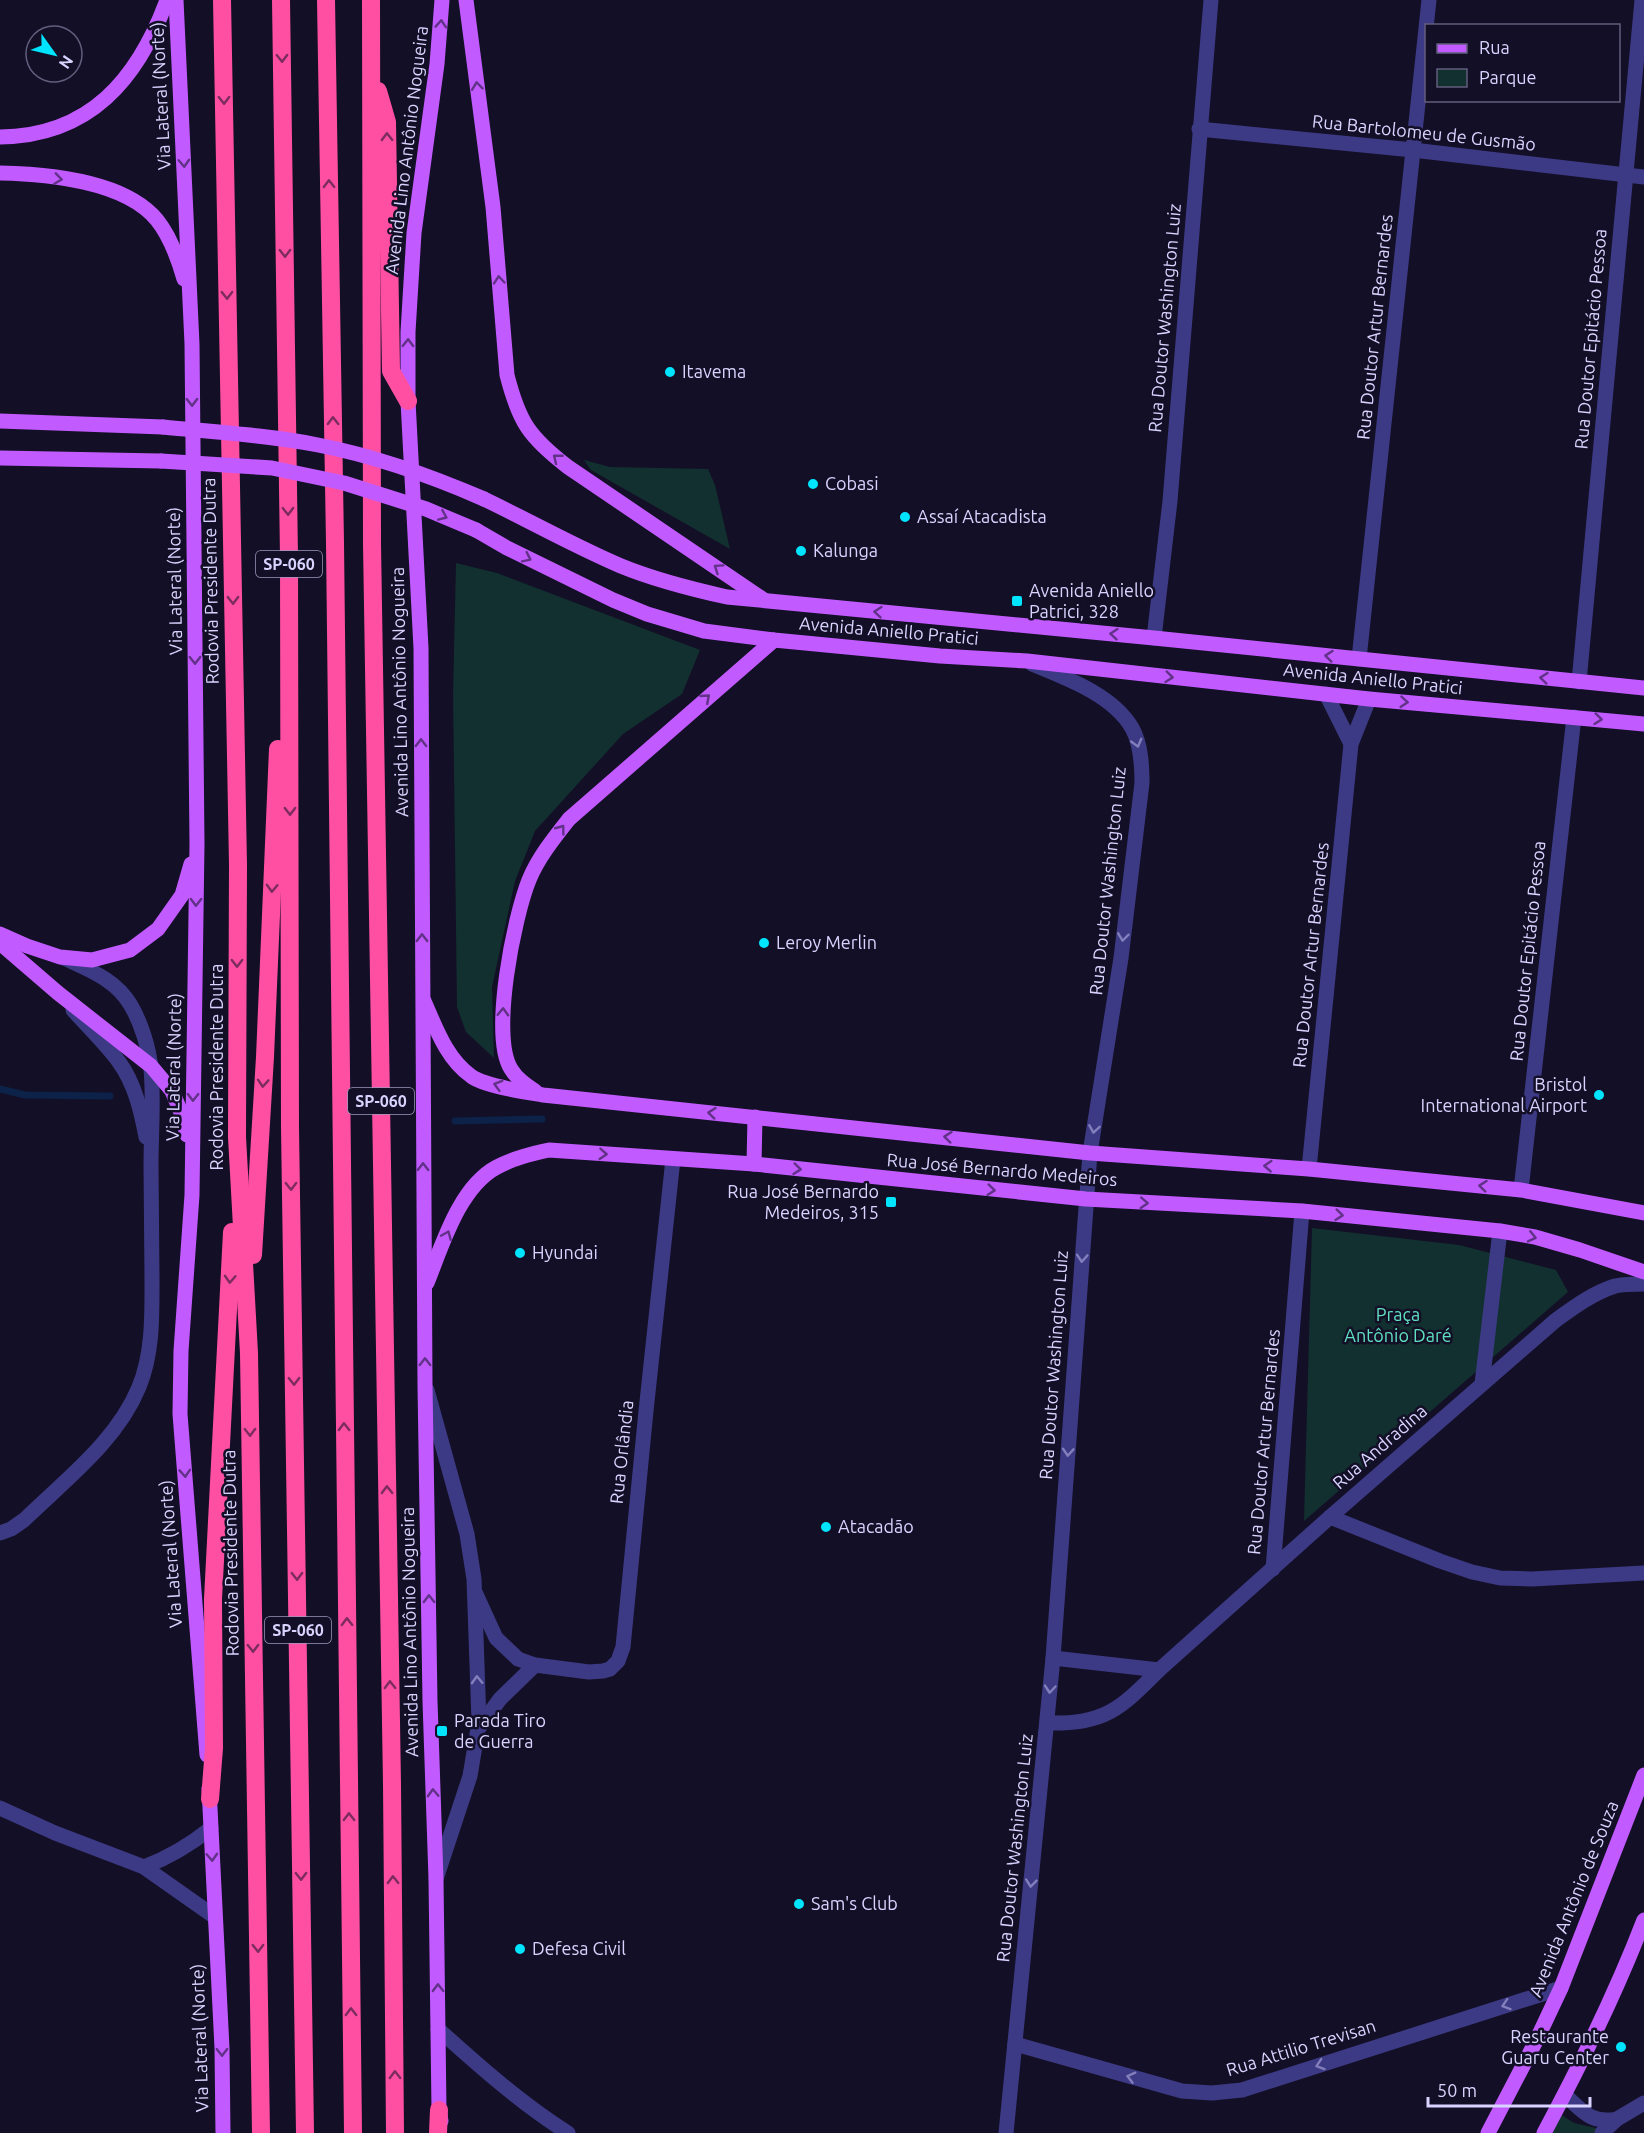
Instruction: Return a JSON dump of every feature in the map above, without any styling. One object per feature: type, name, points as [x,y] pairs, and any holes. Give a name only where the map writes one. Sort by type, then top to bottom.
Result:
[{"type":"highway","name":"Rodovia Presidente Dutra","points":[[222,0],[237,841],[237,1137],[249,1353],[261,2133]]},
{"type":"highway","name":"SP-060","points":[[281,0],[289,557],[290,1128],[305,2133]]},
{"type":"highway","name":"SP-060","points":[[326,0],[335,543],[353,2133]]},
{"type":"highway","name":"SP-060","points":[[370,0],[372,544],[392,1784],[395,2133]]},
{"type":"highway","points":[[371,69],[387,123],[391,371],[408,401]]},
{"type":"highway","name":"SP-060","points":[[249,1353],[289,557]]},
{"type":"highway","points":[[210,1799],[214,1748],[213,1599],[237,1137]]},
{"type":"highway","points":[[438,2133],[439,2110]]},
{"type":"main road","points":[[0,137],[32,135],[52,130],[76,119],[114,91],[146,50],[166,0]]},
{"type":"main road","name":"Via Lateral (Norte)","points":[[177,0],[192,344],[197,844],[192,1195],[181,1351],[180,1414],[210,1799],[222,2048],[223,2133]]},
{"type":"main road","name":"Avenida Lino Antônio Nogueira","points":[[442,0],[437,64],[414,233],[408,332],[408,401],[421,648],[425,1385],[439,2110],[444,2133]]},
{"type":"main road","points":[[466,0],[493,207],[507,375],[524,425],[551,454],[568,467],[766,602]]},
{"type":"main road","points":[[0,173],[21,173],[86,183],[119,193],[136,202],[156,219],[172,244],[188,293],[192,344]]},
{"type":"main road","name":"Avenida Aniello Pratici","points":[[0,421],[163,427],[275,438],[320,445],[438,479],[631,569],[680,586],[727,597],[1644,688]]},
{"type":"main road","name":"Avenida Aniello Pratici","points":[[0,458],[161,461],[272,468],[344,483],[426,509],[476,530],[507,548],[613,600],[647,614],[704,631],[940,656],[1027,661],[1369,699],[1644,724]]},
{"type":"main road","points":[[543,1095],[523,1084],[510,1068],[502,1029],[503,1003],[517,924],[529,879],[547,847],[569,819],[774,640]]},
{"type":"main road","points":[[0,934],[60,957],[92,960],[130,950],[158,929],[182,895],[197,844]]},
{"type":"main road","points":[[0,943],[58,993],[151,1066],[172,1091],[186,1134],[192,1195]]},
{"type":"main road","name":"Rua José Bernardo Medeiros","points":[[422,997],[445,1047],[456,1062],[472,1077],[506,1088],[543,1095],[1090,1153],[1309,1169],[1521,1190],[1644,1213]]},
{"type":"main road","points":[[754,1164],[755,1117]]},
{"type":"main road","name":"Rua José Bernardo Medeiros","points":[[424,1289],[465,1197],[480,1180],[495,1168],[520,1157],[549,1150],[754,1164],[1086,1199],[1302,1211],[1500,1231],[1580,1250],[1644,1272]]},
{"type":"main road","name":"Avenida Antônio de Souza","points":[[1488,2133],[1538,2039],[1561,1988],[1644,1775]]},
{"type":"main road","points":[[1545,2133],[1622,1976],[1644,1920]]},
{"type":"street","name":"Rua Doutor Washington Luiz","points":[[1154,638],[1170,501],[1211,0]]},
{"type":"street","name":"Rua Doutor Artur Bernardes","points":[[1426,24],[1429,0]]},
{"type":"street","name":"Rua Doutor Epitácio Pessoa","points":[[1579,681],[1642,0]]},
{"type":"street","name":"Rua Doutor Artur Bernardes","points":[[1359,659],[1425,38]]},
{"type":"street","name":"Rua Bartolomeu de Gusmão","points":[[1199,129],[1413,150],[1644,177]]},
{"type":"street","name":"Rua Doutor Washington Luiz","points":[[1006,2133],[1053,1658],[1090,1153],[1121,958],[1142,783],[1142,763],[1133,729],[1122,714],[1100,697],[1027,661]]},
{"type":"street","points":[[1326,694],[1352,744]]},
{"type":"street","name":"Rua Doutor Artur Bernardes","points":[[1309,1169],[1352,744],[1369,699]]},
{"type":"street","name":"Rua Doutor Epitácio Pessoa","points":[[1521,1190],[1574,717]]},
{"type":"street","points":[[0,1533],[24,1520],[98,1448],[122,1419],[139,1386],[149,1353],[152,1317],[153,1116],[151,1066],[140,1025],[131,1005],[121,991],[106,978],[60,957]]},
{"type":"street","points":[[58,993],[120,1063],[133,1088],[141,1113],[151,1163]]},
{"type":"street","name":"Rua Orlândia","points":[[535,1665],[589,1672],[603,1671],[610,1669],[618,1661],[623,1647],[673,1159]]},
{"type":"street","name":"Rua Doutor Artur Bernardes","points":[[1273,1569],[1302,1211]]},
{"type":"street","points":[[1482,1384],[1500,1231]]},
{"type":"street","name":"Rua Andradina","points":[[1047,1723],[1083,1723],[1114,1710],[1330,1517],[1556,1320],[1578,1304],[1616,1286],[1644,1284]]},
{"type":"street","name":"Avenida Lino Antônio Nogueira","points":[[425,1385],[467,1534],[475,1592],[478,1729],[467,1789],[436,1879]]},
{"type":"street","points":[[1330,1517],[1440,1561],[1500,1578],[1644,1573]]},
{"type":"street","points":[[475,1592],[496,1638],[518,1659],[535,1665],[500,1699],[478,1729]]},
{"type":"street","points":[[1053,1658],[1158,1670]]},
{"type":"street","points":[[0,1808],[55,1833],[144,1866],[215,1917]]},
{"type":"street","points":[[144,1866],[164,1860],[185,1848],[211,1827]]},
{"type":"street","name":"Rua Attilio Trevisan","points":[[1015,2044],[1182,2091],[1242,2090],[1561,1988]]},
{"type":"street","points":[[438,2029],[473,2061],[568,2133]]},
{"type":"street","points":[[1565,2095],[1587,2115],[1603,2121],[1617,2119]]},
{"type":"street","points":[[1602,2133],[1617,2119],[1644,2103]]},
{"type":"green space","points":[[584,460],[610,467],[708,469],[715,485],[730,549],[591,470]]},
{"type":"green space","points":[[456,563],[497,573],[700,650],[682,694],[623,734],[535,831],[515,881],[492,987],[494,1058],[466,1032],[457,1007],[453,694]]},
{"type":"green space","name":"Praça Antônio Daré","points":[[1312,1228],[1459,1245],[1556,1270],[1568,1292],[1304,1521]]},
{"type":"green space","points":[[1560,2114],[1574,2123],[1600,2129],[1594,2133],[1550,2133]]},
{"type":"waterway","points":[[0,1089],[25,1095],[110,1096]]},
{"type":"waterway","points":[[455,1121],[542,1119]]},
{"type":"place","name":"Itavema","points":[[670,372]]},
{"type":"place","name":"Cobasi","points":[[813,484]]},
{"type":"place","name":"Assaí Atacadista","points":[[905,517]]},
{"type":"place","name":"Kalunga","points":[[801,551]]},
{"type":"place","name":"Avenida Aniello Patrici, 328","points":[[1017,601]]},
{"type":"place","name":"Leroy Merlin","points":[[764,943]]},
{"type":"place","name":"Bristol International Airport","points":[[1599,1095]]},
{"type":"place","name":"Rua José Bernardo Medeiros, 315","points":[[891,1202]]},
{"type":"place","name":"Hyundai","points":[[520,1253]]},
{"type":"place","name":"Atacadão","points":[[826,1527]]},
{"type":"place","name":"Parada Tiro de Guerra","points":[[442,1731]]},
{"type":"place","name":"Sam's Club","points":[[799,1904]]},
{"type":"place","name":"Defesa Civil","points":[[520,1949]]},
{"type":"place","name":"Restaurante Guaru Center","points":[[1621,2047]]}]
